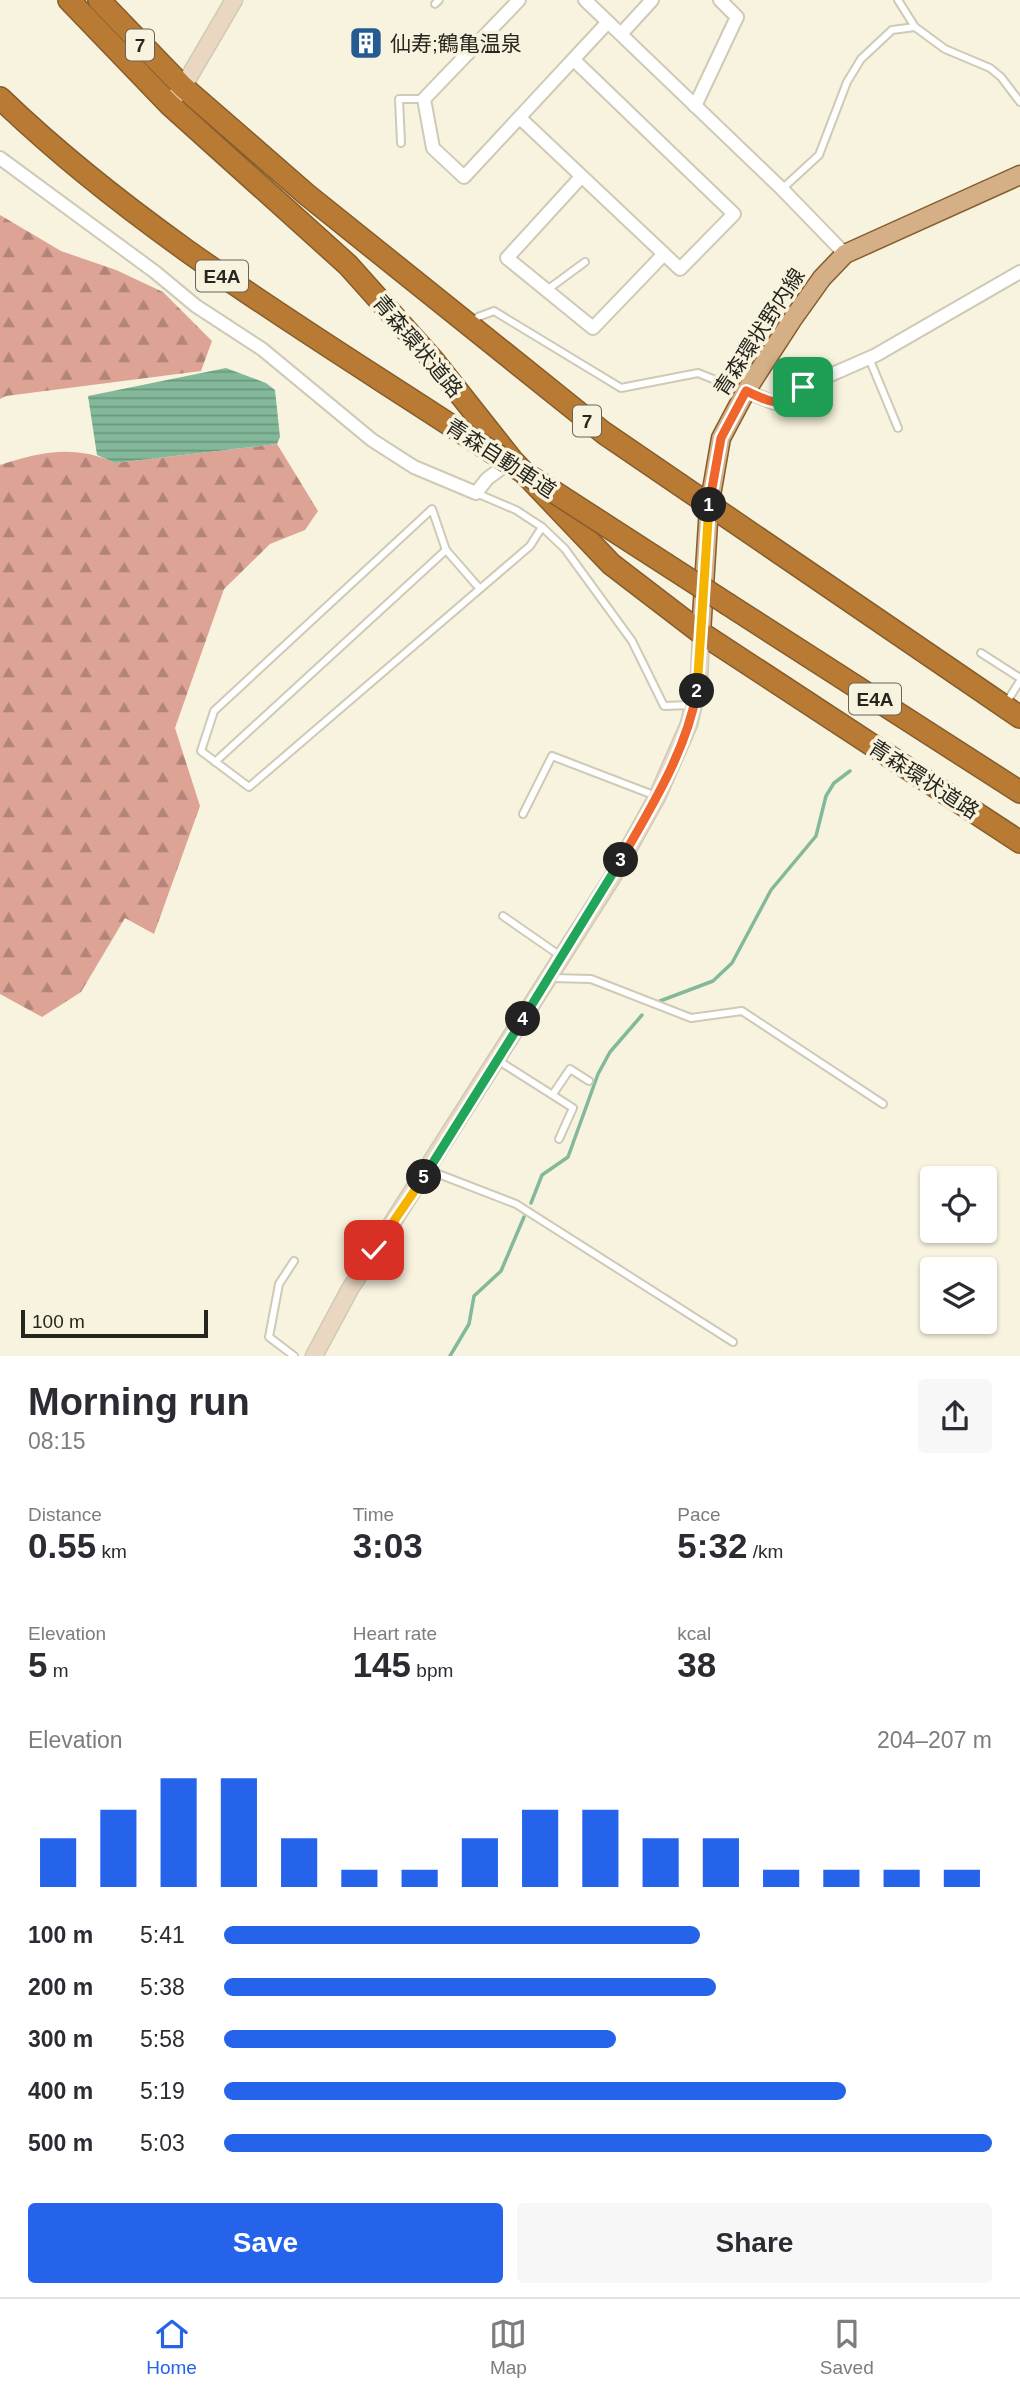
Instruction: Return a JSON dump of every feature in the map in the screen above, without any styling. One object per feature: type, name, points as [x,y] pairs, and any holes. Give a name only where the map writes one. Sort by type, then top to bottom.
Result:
[{"type":"highway","name":"青森環状道路","points":[[69,0],[169,104],[348,265],[433,360],[512,460],[611,564],[701,633],[1020,842]]},
{"type":"highway","name":"青森環状道路","points":[[99,0],[183,87],[375,253],[604,433],[1012,712]]},
{"type":"highway","name":"青森自動車道","points":[[0,98],[125,204],[225,278],[1020,792]]},
{"type":"main road","name":"青森環状野内線","points":[[701,633],[709,507],[721,438],[750,384],[822,278],[845,254],[1020,175]]},
{"type":"street","points":[[169,104],[183,87],[234,0]]},
{"type":"street","points":[[500,0],[515,5],[424,99],[433,148],[464,177],[575,61],[608,22]]},
{"type":"street","points":[[585,0],[782,189],[845,254]]},
{"type":"street","points":[[621,34],[652,0]]},
{"type":"street","points":[[695,106],[737,17],[720,0]]},
{"type":"street","points":[[520,118],[680,269],[734,214],[575,61]]},
{"type":"street","points":[[0,158],[155,272],[196,306],[262,349],[373,440],[414,467],[476,493],[487,479],[512,460]]},
{"type":"street","points":[[581,177],[507,258],[593,328],[664,254]]},
{"type":"street","points":[[750,384],[774,403],[786,402],[803,387],[869,358],[1020,272]]},
{"type":"street","points":[[314,1356],[350,1289],[549,978],[611,878],[657,796],[677,757],[695,705],[701,633]]},
{"type":"lane","points":[[898,0],[915,27],[945,49],[990,68],[1001,77],[1020,102]]},
{"type":"lane","points":[[782,189],[819,155],[848,82],[861,59],[892,30],[915,27]]},
{"type":"lane","points":[[401,143],[399,99],[424,99]]},
{"type":"lane","points":[[547,290],[585,262]]},
{"type":"lane","points":[[478,317],[494,311],[621,388],[698,373],[723,383],[740,373],[750,384]]},
{"type":"lane","points":[[869,358],[898,428]]},
{"type":"lane","points":[[476,493],[516,510],[542,527],[565,549],[632,640],[664,706],[695,705]]},
{"type":"lane","points":[[480,589],[446,550],[432,509],[214,710],[201,751],[249,787],[480,589],[530,546],[542,527]]},
{"type":"lane","points":[[215,762],[446,550]]},
{"type":"lane","points":[[981,653],[1020,680],[1012,712]]},
{"type":"lane","points":[[523,814],[552,756],[657,796]]},
{"type":"lane","points":[[503,916],[562,957]]},
{"type":"lane","points":[[549,978],[591,979],[691,1018],[742,1011],[883,1104]]},
{"type":"lane","points":[[497,1059],[573,1108],[559,1139]]},
{"type":"lane","points":[[553,1094],[570,1069],[589,1081]]},
{"type":"lane","points":[[428,1170],[516,1204],[733,1342]]},
{"type":"lane","points":[[294,1261],[279,1284],[269,1337],[294,1356]]},
{"type":"green space","points":[[0,215],[61,251],[116,270],[163,292],[212,341],[201,371],[6,396],[0,399]]},
{"type":"green space","points":[[277,444],[318,511],[305,530],[270,544],[224,589],[175,728],[200,806],[154,934],[125,918],[81,992],[42,1017],[0,994],[0,465],[57,452],[86,453],[115,463]]},
{"type":"shaded area","points":[[226,368],[266,383],[275,390],[280,437],[277,444],[115,463],[97,455],[88,396]]},
{"type":"waterway","points":[[660,1001],[713,981],[732,963],[771,890],[816,836],[826,796],[834,783],[850,771]]},
{"type":"waterway","points":[[531,1203],[542,1175],[568,1157],[598,1074],[610,1052],[642,1015]]},
{"type":"waterway","points":[[450,1356],[469,1324],[474,1296],[501,1271],[524,1217]]},
{"type":"place","name":"仙寿;鶴亀温泉","points":[[366,43]]},
{"type":"route","points":[[374,1250],[428,1170],[611,878],[677,757],[695,705],[699,681],[709,507],[715,463],[727,423],[746,391],[774,403],[786,402],[803,387]]}]
